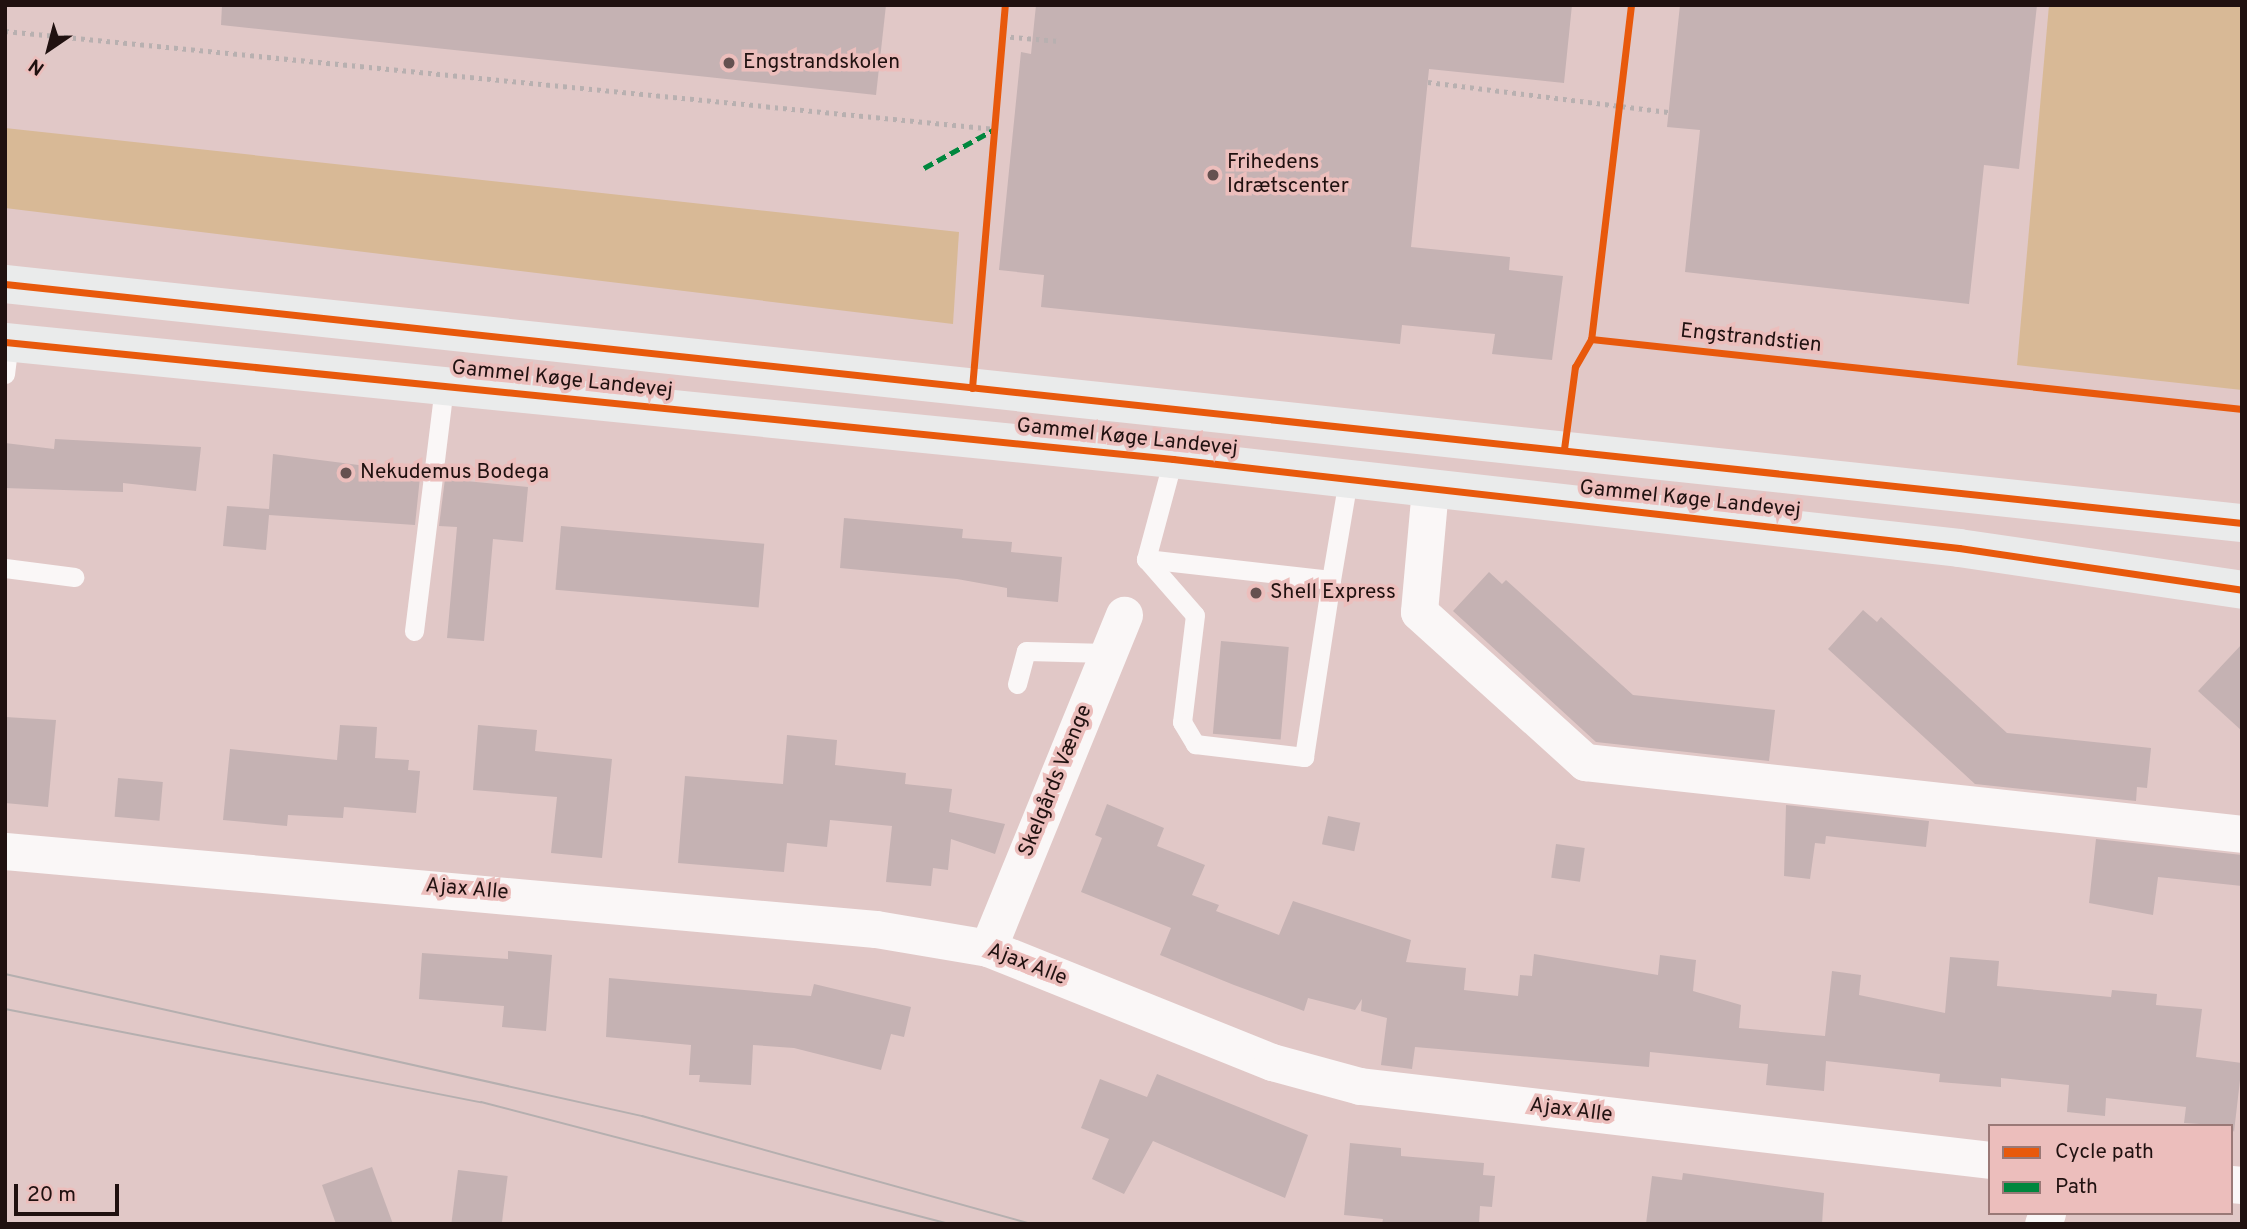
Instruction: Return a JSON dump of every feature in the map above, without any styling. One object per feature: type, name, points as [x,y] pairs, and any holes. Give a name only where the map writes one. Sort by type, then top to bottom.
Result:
[{"type":"main road","name":"Gammel Køge Landevej","points":[[5,284],[2242,523]]},
{"type":"main road","name":"Gammel Køge Landevej","points":[[7,353],[444,385],[1173,459],[1959,548],[2242,590]]},
{"type":"street","points":[[1430,488],[1419,612],[1585,762],[2242,835]]},
{"type":"street","name":"Skelgårds Vænge","points":[[988,948],[1124,615]]},
{"type":"street","name":"Ajax Alle","points":[[5,851],[862,928],[988,948],[1272,1062],[1360,1086],[1988,1160]]},
{"type":"lane","points":[[414,631],[444,385]]},
{"type":"lane","points":[[1146,559],[1173,459]]},
{"type":"lane","points":[[1146,559],[1195,615],[1182,722],[1195,744],[1304,757],[1348,479]]},
{"type":"lane","points":[[1146,559],[1331,580]]},
{"type":"lane","points":[[5,568],[74,577]]},
{"type":"lane","points":[[1017,684],[1026,650],[1108,653]]},
{"type":"path","points":[[1001,49],[1003,26]]},
{"type":"path","points":[[5,31],[995,129]]},
{"type":"path","points":[[1002,36],[1059,41]]},
{"type":"path","points":[[1428,82],[1620,103],[1668,112]]},
{"type":"path","points":[[1619,116],[1622,90]]},
{"type":"path","points":[[994,143],[996,116]]},
{"type":"shaded area","points":[[2049,5],[2242,5],[2242,390],[2017,365]]},
{"type":"shaded area","points":[[5,128],[959,232],[953,324],[5,208]]},
{"type":"building","name":"Engstrandskolen","points":[[222,5],[886,5],[876,95],[221,25]]},
{"type":"building","name":"Frihedens Idrætscenter","points":[[1036,5],[1572,5],[1564,83],[1429,69],[1411,247],[1510,257],[1509,270],[1563,276],[1552,360],[1492,354],[1495,334],[1402,325],[1400,344],[1041,307],[1044,275],[999,270],[1021,52],[1031,54]]},
{"type":"building","points":[[1680,5],[2037,5],[2019,169],[1984,165],[1969,304],[1685,272],[1700,130],[1667,127]]},
{"type":"building","points":[[55,439],[201,447],[196,491],[123,483],[123,492],[5,488],[5,443],[54,449]]},
{"type":"building","points":[[273,454],[413,472],[420,477],[415,525],[269,515],[266,550],[223,546],[227,506],[269,509]]},
{"type":"building","points":[[445,479],[528,487],[523,542],[493,539],[484,641],[447,638],[457,527],[439,526]]},
{"type":"building","points":[[844,518],[963,529],[962,538],[1012,542],[1011,552],[1062,557],[1058,602],[1007,597],[1007,588],[957,579],[840,568]]},
{"type":"building","points":[[561,526],[764,544],[759,608],[555,590]]},
{"type":"building","points":[[1489,572],[1502,584],[1506,580],[1633,695],[1775,710],[1769,761],[1596,742],[1453,611]]},
{"type":"building","points":[[1863,610],[1877,622],[1881,617],[2007,733],[2151,748],[2147,788],[2137,787],[2136,801],[1975,784],[1828,649]]},
{"type":"building","points":[[1221,641],[1289,647],[1281,740],[1213,734]]},
{"type":"building","points":[[2242,644],[2242,731],[2198,691]]},
{"type":"building","points":[[5,717],[56,720],[48,807],[5,803]]},
{"type":"building","points":[[340,725],[377,727],[375,758],[409,760],[408,770],[420,771],[416,813],[344,807],[343,818],[288,815],[287,826],[223,820],[230,749],[337,760]]},
{"type":"building","points":[[478,725],[537,730],[535,751],[612,759],[602,858],[551,853],[557,797],[473,790]]},
{"type":"building","points":[[787,735],[837,740],[835,765],[906,773],[905,784],[952,789],[949,812],[1005,824],[995,854],[951,839],[948,870],[933,868],[931,886],[886,882],[892,826],[830,820],[827,847],[787,843],[784,872],[678,863],[685,776],[783,784]]},
{"type":"building","points":[[118,778],[163,782],[159,821],[115,817]]},
{"type":"building","points":[[1107,804],[1164,828],[1157,846],[1205,865],[1192,895],[1219,905],[1216,911],[1279,935],[1293,901],[1411,940],[1406,962],[1466,968],[1464,990],[1518,996],[1520,975],[1532,976],[1534,954],[1658,975],[1660,955],[1696,960],[1693,991],[1741,1005],[1739,1028],[1825,1036],[1832,971],[1861,975],[1859,995],[1945,1013],[1950,957],[1999,961],[1997,986],[2111,997],[2112,990],[2157,994],[2156,1005],[2202,1009],[2196,1057],[2242,1063],[2234,1132],[2233,1124],[2184,1123],[2186,1107],[2106,1098],[2105,1116],[2067,1112],[2069,1085],[2001,1078],[2001,1087],[1939,1082],[1940,1074],[1826,1061],[1824,1091],[1766,1085],[1768,1064],[1650,1052],[1649,1067],[1415,1047],[1412,1069],[1381,1065],[1387,1018],[1361,1011],[1362,999],[1355,1010],[1308,998],[1304,1011],[1234,985],[1160,955],[1171,928],[1081,892],[1102,838],[1095,835]]},
{"type":"building","points":[[1786,805],[1929,821],[1926,847],[1826,836],[1825,844],[1815,843],[1810,879],[1784,876]]},
{"type":"building","points":[[1328,816],[1360,823],[1354,851],[1322,844]]},
{"type":"building","points":[[2096,839],[2242,855],[2242,886],[2158,877],[2153,915],[2089,903]]},
{"type":"building","points":[[1556,844],[1585,848],[1580,882],[1551,878]]},
{"type":"building","points":[[508,951],[552,955],[546,1031],[502,1027],[504,1006],[419,999],[422,953],[508,959]]},
{"type":"building","points":[[609,978],[811,996],[814,984],[911,1007],[904,1037],[891,1034],[881,1070],[794,1048],[753,1045],[751,1085],[699,1082],[700,1075],[689,1075],[691,1045],[606,1037]]},
{"type":"building","points":[[1157,1074],[1308,1135],[1285,1198],[1153,1141],[1124,1194],[1092,1179],[1109,1139],[1081,1128],[1100,1079],[1147,1097]]},
{"type":"building","points":[[1350,1143],[1401,1148],[1401,1156],[1484,1163],[1483,1175],[1495,1176],[1492,1207],[1480,1206],[1479,1224],[1382,1224],[1383,1219],[1344,1215]]},
{"type":"building","points":[[372,1167],[393,1224],[336,1224],[322,1185]]},
{"type":"building","points":[[458,1170],[508,1176],[502,1224],[451,1224]]},
{"type":"building","points":[[1683,1173],[1824,1193],[1822,1224],[1646,1224],[1652,1176],[1682,1180]]},
{"type":"tram line","points":[[5,974],[642,1116],[1032,1224]]},
{"type":"tram line","points":[[5,1009],[481,1102],[949,1224]]},
{"type":"marked path","points":[[924,168],[995,129]]},
{"type":"cycle path","points":[[972,388],[1005,5]]},
{"type":"cycle path","name":"Engstrandstien","points":[[1631,5],[1591,339],[2242,409]]},
{"type":"cycle path","points":[[5,284],[2242,523]]},
{"type":"cycle path","points":[[1564,449],[1575,367],[1591,339]]},
{"type":"cycle path","points":[[5,342],[1173,459],[1959,548],[2242,590]]},
{"type":"place","name":"Engstrandskolen","points":[[729,63]]},
{"type":"place","name":"Frihedens Idrætscenter","points":[[1213,175]]},
{"type":"place","name":"Nekudemus Bodega","points":[[346,473]]},
{"type":"place","name":"Shell Express","points":[[1256,593]]}]
